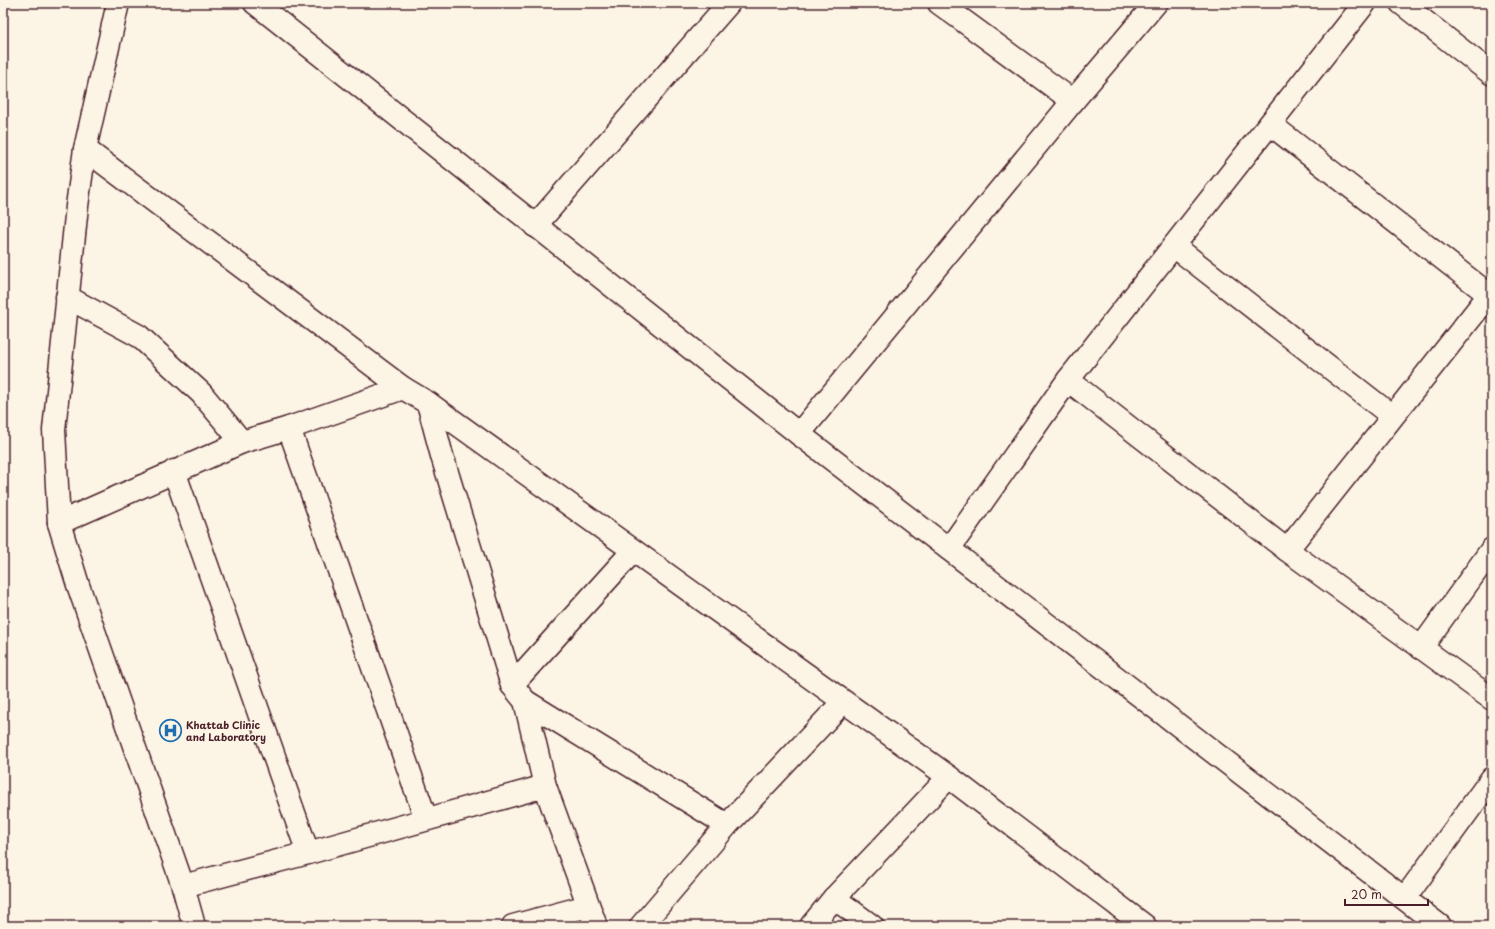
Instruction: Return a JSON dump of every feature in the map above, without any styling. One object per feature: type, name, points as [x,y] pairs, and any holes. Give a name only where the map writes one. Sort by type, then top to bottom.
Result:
[{"type":"street","points":[[118,3],[85,149],[76,206],[54,430],[59,523],[78,585],[183,886],[194,926]]},
{"type":"street","points":[[254,3],[799,434],[1440,926]]},
{"type":"street","points":[[535,226],[730,3]]},
{"type":"street","points":[[939,3],[1073,101]]},
{"type":"street","points":[[949,549],[1068,380],[1365,3]]},
{"type":"street","points":[[1401,3],[1492,74]]},
{"type":"street","points":[[799,434],[1151,5]]},
{"type":"street","points":[[1270,124],[1490,296],[1392,416],[1287,550]]},
{"type":"street","points":[[85,149],[403,388],[428,403],[949,777],[1145,926]]},
{"type":"street","points":[[1174,246],[1392,416]]},
{"type":"street","points":[[67,298],[139,336],[201,393],[242,442]]},
{"type":"street","points":[[1068,380],[1287,550],[1492,699]]},
{"type":"street","points":[[59,523],[242,442],[289,428],[403,388]]},
{"type":"street","points":[[428,403],[442,456],[518,693],[545,786],[596,926]]},
{"type":"street","points":[[289,428],[426,819]]},
{"type":"street","points":[[174,471],[308,853]]},
{"type":"street","points":[[1421,648],[1492,549]]},
{"type":"street","points":[[518,693],[633,551]]},
{"type":"street","points":[[518,693],[727,824]]},
{"type":"street","points":[[641,926],[727,824],[843,702]]},
{"type":"street","points":[[811,926],[834,898],[949,777]]},
{"type":"street","points":[[1405,898],[1492,778]]},
{"type":"street","points":[[183,886],[308,853],[545,786]]},
{"type":"street","points":[[834,898],[872,926]]},
{"type":"street","points":[[513,926],[588,906]]},
{"type":"place","name":"Khattab Clinic and Laboratory","points":[[170,730]]}]
